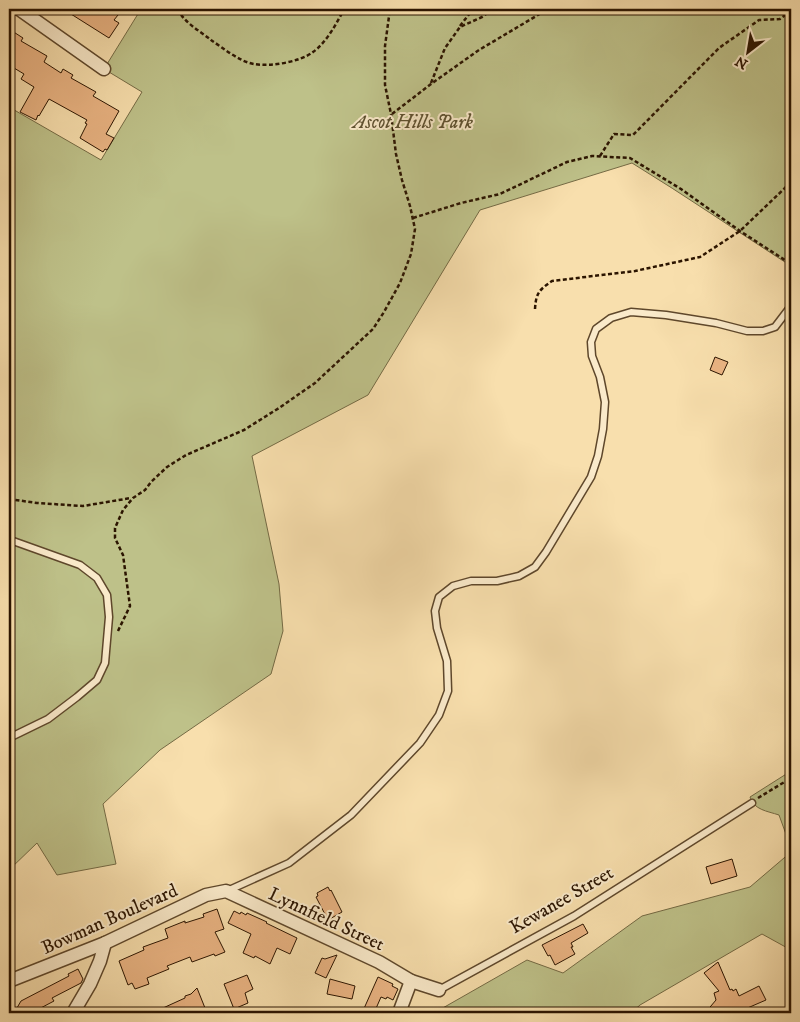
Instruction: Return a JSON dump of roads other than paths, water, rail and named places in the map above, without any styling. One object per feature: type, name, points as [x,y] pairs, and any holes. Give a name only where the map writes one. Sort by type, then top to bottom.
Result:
[{"type":"street","points":[[19,9],[104,69]]},
{"type":"street","name":"Bowman Boulevard","points":[[9,981],[105,943],[206,895],[226,891]]},
{"type":"street","name":"Lynnfield Street","points":[[226,891],[372,958],[412,982]]},
{"type":"street","points":[[73,1013],[90,984],[105,943]]},
{"type":"street","points":[[398,1013],[412,982]]},
{"type":"street","name":"Kewanee Street","points":[[412,982],[438,990]]},
{"type":"lane","points":[[226,891],[289,863],[296,858],[350,815],[420,743],[439,714],[448,691],[447,661],[437,628],[435,611],[440,597],[453,586],[471,581],[497,581],[519,576],[535,567],[546,552],[591,477],[598,456],[604,429],[605,402],[600,377],[592,356],[591,342],[596,329],[611,318],[631,312],[666,314],[716,323],[746,331],[763,331],[775,326],[791,306]]},
{"type":"lane","points":[[9,738],[48,720],[98,680],[105,663],[109,617],[107,595],[97,578],[80,566],[12,541]]},
{"type":"lane","name":"Kewanee Street","points":[[438,990],[574,916],[752,802]]},
{"type":"park label","name":"Ascot Hills Park","points":[[413,121]]}]
